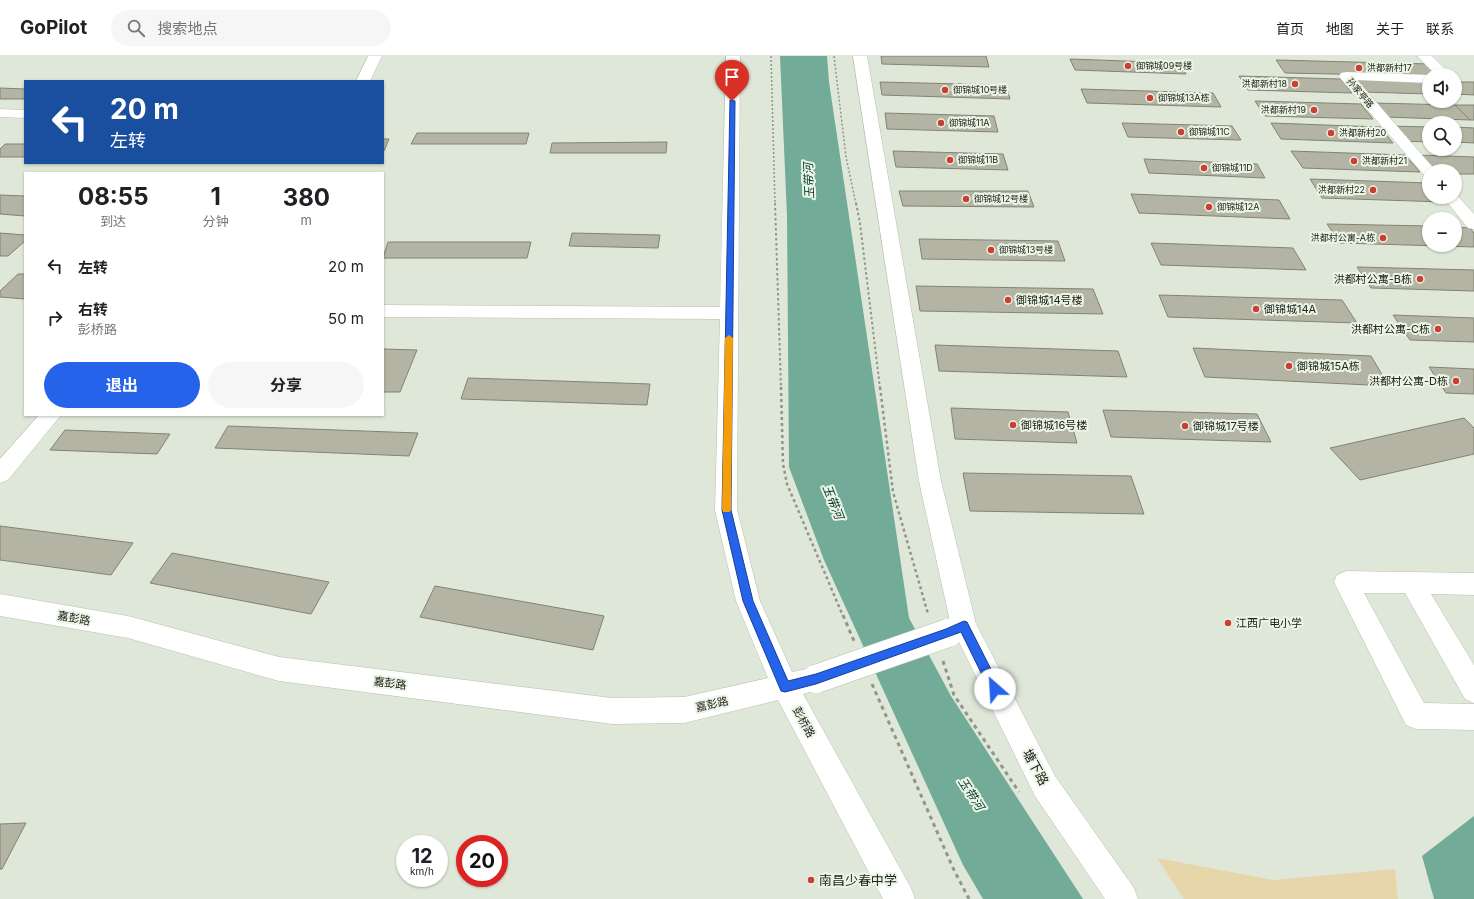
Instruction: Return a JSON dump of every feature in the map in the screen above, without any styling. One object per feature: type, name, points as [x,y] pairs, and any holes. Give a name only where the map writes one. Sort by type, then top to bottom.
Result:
[{"type":"street","points":[[364,80],[375,56]]},
{"type":"street","name":"彭桥路","points":[[733,56],[726,510],[748,601],[785,687],[900,899]]},
{"type":"street","name":"塘下路","points":[[860,56],[956,629],[1045,786],[1123,899]]},
{"type":"street","points":[[1424,56],[1437,68]]},
{"type":"street","name":"孙家亭路","points":[[1422,79],[1346,76],[1422,164]]},
{"type":"street","points":[[0,113],[24,114]]},
{"type":"street","points":[[1457,204],[1474,224]]},
{"type":"street","points":[[384,311],[729,313]]},
{"type":"street","points":[[0,474],[50,416]]},
{"type":"street","points":[[1474,584],[1346,582],[1416,716],[1474,717]]},
{"type":"street","points":[[1412,583],[1474,690]]},
{"type":"street","name":"嘉彭路","points":[[0,605],[128,627],[279,669],[612,711],[684,710],[785,687],[816,679],[956,629]]},
{"type":"path","points":[[771,56],[783,464],[787,484],[800,518],[854,642]]},
{"type":"path","points":[[870,678],[953,868],[969,899]]},
{"type":"shaded area","points":[[1157,858],[1273,880],[1395,869],[1398,899],[1184,899]]},
{"type":"water","name":"玉带河","points":[[780,56],[827,56],[829,82],[909,618],[951,696],[1083,899],[983,899],[963,865],[824,560],[789,467],[787,216]]},
{"type":"water","points":[[1474,816],[1474,899],[1434,899],[1422,856]]},
{"type":"building","points":[[881,56],[986,56],[989,67],[882,64]]},
{"type":"building","name":"御锦城09号楼","points":[[1070,59],[1180,63],[1186,74],[1075,70]]},
{"type":"building","name":"洪都新村17","points":[[1276,60],[1431,64],[1435,68],[1422,68],[1422,76],[1285,73]]},
{"type":"building","name":"洪都新村18","points":[[1239,76],[1341,79],[1352,93],[1248,90]]},
{"type":"building","points":[[1354,79],[1422,81],[1422,94],[1364,92]]},
{"type":"building","name":"御锦城10号楼","points":[[880,82],[1006,85],[1010,99],[882,95]]},
{"type":"building","points":[[1462,82],[1474,82],[1474,95],[1462,94]]},
{"type":"building","points":[[0,88],[24,89],[24,99],[0,99]]},
{"type":"building","name":"御锦城13A栋","points":[[1081,89],[1213,93],[1221,107],[1087,103]]},
{"type":"building","name":"洪都新村19","points":[[1255,101],[1361,104],[1373,119],[1265,116]]},
{"type":"building","points":[[1373,103],[1422,104],[1422,108],[1458,108],[1470,120],[1462,120],[1462,116],[1422,116],[1422,118],[1385,117]]},
{"type":"building","points":[[1462,105],[1474,105],[1474,120],[1470,120],[1458,108],[1462,108]]},
{"type":"building","name":"御锦城11A","points":[[885,113],[994,116],[998,132],[887,129]]},
{"type":"building","name":"御锦城11C","points":[[1122,123],[1232,126],[1241,140],[1128,137]]},
{"type":"building","name":"洪都新村20","points":[[1271,123],[1380,127],[1393,143],[1281,139]]},
{"type":"building","points":[[1389,126],[1422,127],[1422,142],[1402,141]]},
{"type":"building","points":[[1462,127],[1474,128],[1474,143],[1462,142]]},
{"type":"building","points":[[417,133],[529,133],[526,144],[411,144]]},
{"type":"building","points":[[384,139],[389,139],[384,151]]},
{"type":"building","points":[[667,142],[666,153],[550,153],[552,143]]},
{"type":"building","points":[[5,144],[24,144],[24,157],[0,157],[0,149]]},
{"type":"building","name":"御锦城11B","points":[[893,151],[1003,154],[1008,170],[896,167]]},
{"type":"building","name":"洪都新村21","points":[[1291,151],[1405,155],[1420,172],[1303,168]]},
{"type":"building","points":[[1417,155],[1474,157],[1474,174],[1462,174],[1462,164],[1425,164]]},
{"type":"building","name":"御锦城11D","points":[[1144,159],[1257,164],[1265,178],[1149,173]]},
{"type":"building","name":"洪都新村22","points":[[1310,179],[1422,183],[1422,201],[1322,198]]},
{"type":"building","name":"御锦城12号楼","points":[[899,191],[1028,191],[1034,207],[903,206]]},
{"type":"building","name":"御锦城12A","points":[[1131,194],[1279,200],[1290,219],[1139,213]]},
{"type":"building","points":[[0,195],[24,196],[24,216],[0,214]]},
{"type":"building","name":"洪都村公寓-A栋","points":[[1327,224],[1422,226],[1422,245],[1340,243]]},
{"type":"building","name":"洪都村公寓-A栋","points":[[1462,227],[1470,228],[1474,233],[1474,247],[1462,247]]},
{"type":"building","points":[[0,233],[24,235],[24,242],[8,256],[0,256]]},
{"type":"building","points":[[572,233],[660,235],[658,248],[569,246]]},
{"type":"building","name":"御锦城13号楼","points":[[919,239],[1058,241],[1065,261],[922,259]]},
{"type":"building","points":[[388,242],[531,242],[527,258],[384,258]]},
{"type":"building","points":[[1151,243],[1293,248],[1306,270],[1161,265]]},
{"type":"building","name":"洪都村公寓-B栋","points":[[1357,267],[1474,270],[1474,291],[1371,288]]},
{"type":"building","points":[[18,274],[24,274],[24,299],[0,297],[0,291]]},
{"type":"building","name":"御锦城14号楼","points":[[916,286],[1093,289],[1103,314],[920,311]]},
{"type":"building","name":"御锦城14A","points":[[1159,295],[1342,300],[1357,323],[1168,317]]},
{"type":"building","name":"洪都村公寓-C栋","points":[[1393,315],[1474,318],[1474,342],[1410,340]]},
{"type":"building","points":[[935,345],[1118,351],[1127,377],[939,371]]},
{"type":"building","name":"御锦城15A栋","points":[[1193,348],[1371,356],[1389,386],[1205,377]]},
{"type":"building","points":[[384,349],[417,350],[400,392],[384,392]]},
{"type":"building","name":"洪都村公寓-D栋","points":[[1429,367],[1474,369],[1474,394],[1446,393]]},
{"type":"building","points":[[468,378],[650,384],[647,405],[461,399]]},
{"type":"building","name":"御锦城16号楼","points":[[951,408],[1068,412],[1077,443],[955,439]]},
{"type":"building","name":"御锦城17号楼","points":[[1103,410],[1257,414],[1271,442],[1111,437]]},
{"type":"building","points":[[1464,418],[1474,428],[1474,454],[1360,480],[1330,448]]},
{"type":"building","points":[[228,426],[418,433],[409,456],[215,448]]},
{"type":"building","points":[[65,430],[170,434],[157,454],[50,450]]},
{"type":"building","points":[[963,473],[1131,476],[1144,514],[970,511]]},
{"type":"building","points":[[0,526],[133,543],[111,575],[0,560]]},
{"type":"building","points":[[172,553],[329,582],[311,614],[150,583]]},
{"type":"building","points":[[435,586],[604,616],[593,650],[420,617]]},
{"type":"building","points":[[26,823],[2,869],[0,869],[0,824]]},
{"type":"slow traffic","points":[[726,509],[729,338]]},
{"type":"place","name":"御锦城09号楼","points":[[1128,66]]},
{"type":"place","name":"洪都新村17","points":[[1359,68]]},
{"type":"place","name":"洪都新村18","points":[[1295,84]]},
{"type":"place","name":"御锦城10号楼","points":[[945,90]]},
{"type":"place","name":"御锦城13A栋","points":[[1150,98]]},
{"type":"place","name":"洪都新村19","points":[[1314,110]]},
{"type":"place","name":"御锦城11A","points":[[941,123]]},
{"type":"place","name":"御锦城11C","points":[[1181,132]]},
{"type":"place","name":"洪都新村20","points":[[1331,133]]},
{"type":"place","name":"御锦城11B","points":[[950,160]]},
{"type":"place","name":"洪都新村21","points":[[1354,161]]},
{"type":"place","name":"御锦城11D","points":[[1204,168]]},
{"type":"place","name":"洪都新村22","points":[[1373,190]]},
{"type":"place","name":"御锦城12号楼","points":[[966,199]]},
{"type":"place","name":"御锦城12A","points":[[1209,207]]},
{"type":"place","name":"洪都村公寓-A栋","points":[[1383,238]]},
{"type":"place","name":"御锦城13号楼","points":[[991,250]]},
{"type":"place","name":"洪都村公寓-B栋","points":[[1420,279]]},
{"type":"place","name":"御锦城14号楼","points":[[1008,300]]},
{"type":"place","name":"御锦城14A","points":[[1256,309]]},
{"type":"place","name":"洪都村公寓-C栋","points":[[1438,329]]},
{"type":"place","name":"御锦城15A栋","points":[[1289,366]]},
{"type":"place","name":"洪都村公寓-D栋","points":[[1456,381]]},
{"type":"place","name":"御锦城16号楼","points":[[1013,425]]},
{"type":"place","name":"御锦城17号楼","points":[[1185,426]]},
{"type":"place","name":"江西广电小学","points":[[1228,623]]},
{"type":"place","name":"南昌少春中学","points":[[811,880]]},
{"type":"route","points":[[732,101],[726,510],[748,601],[785,687],[816,679],[964,626],[995,689]]}]
